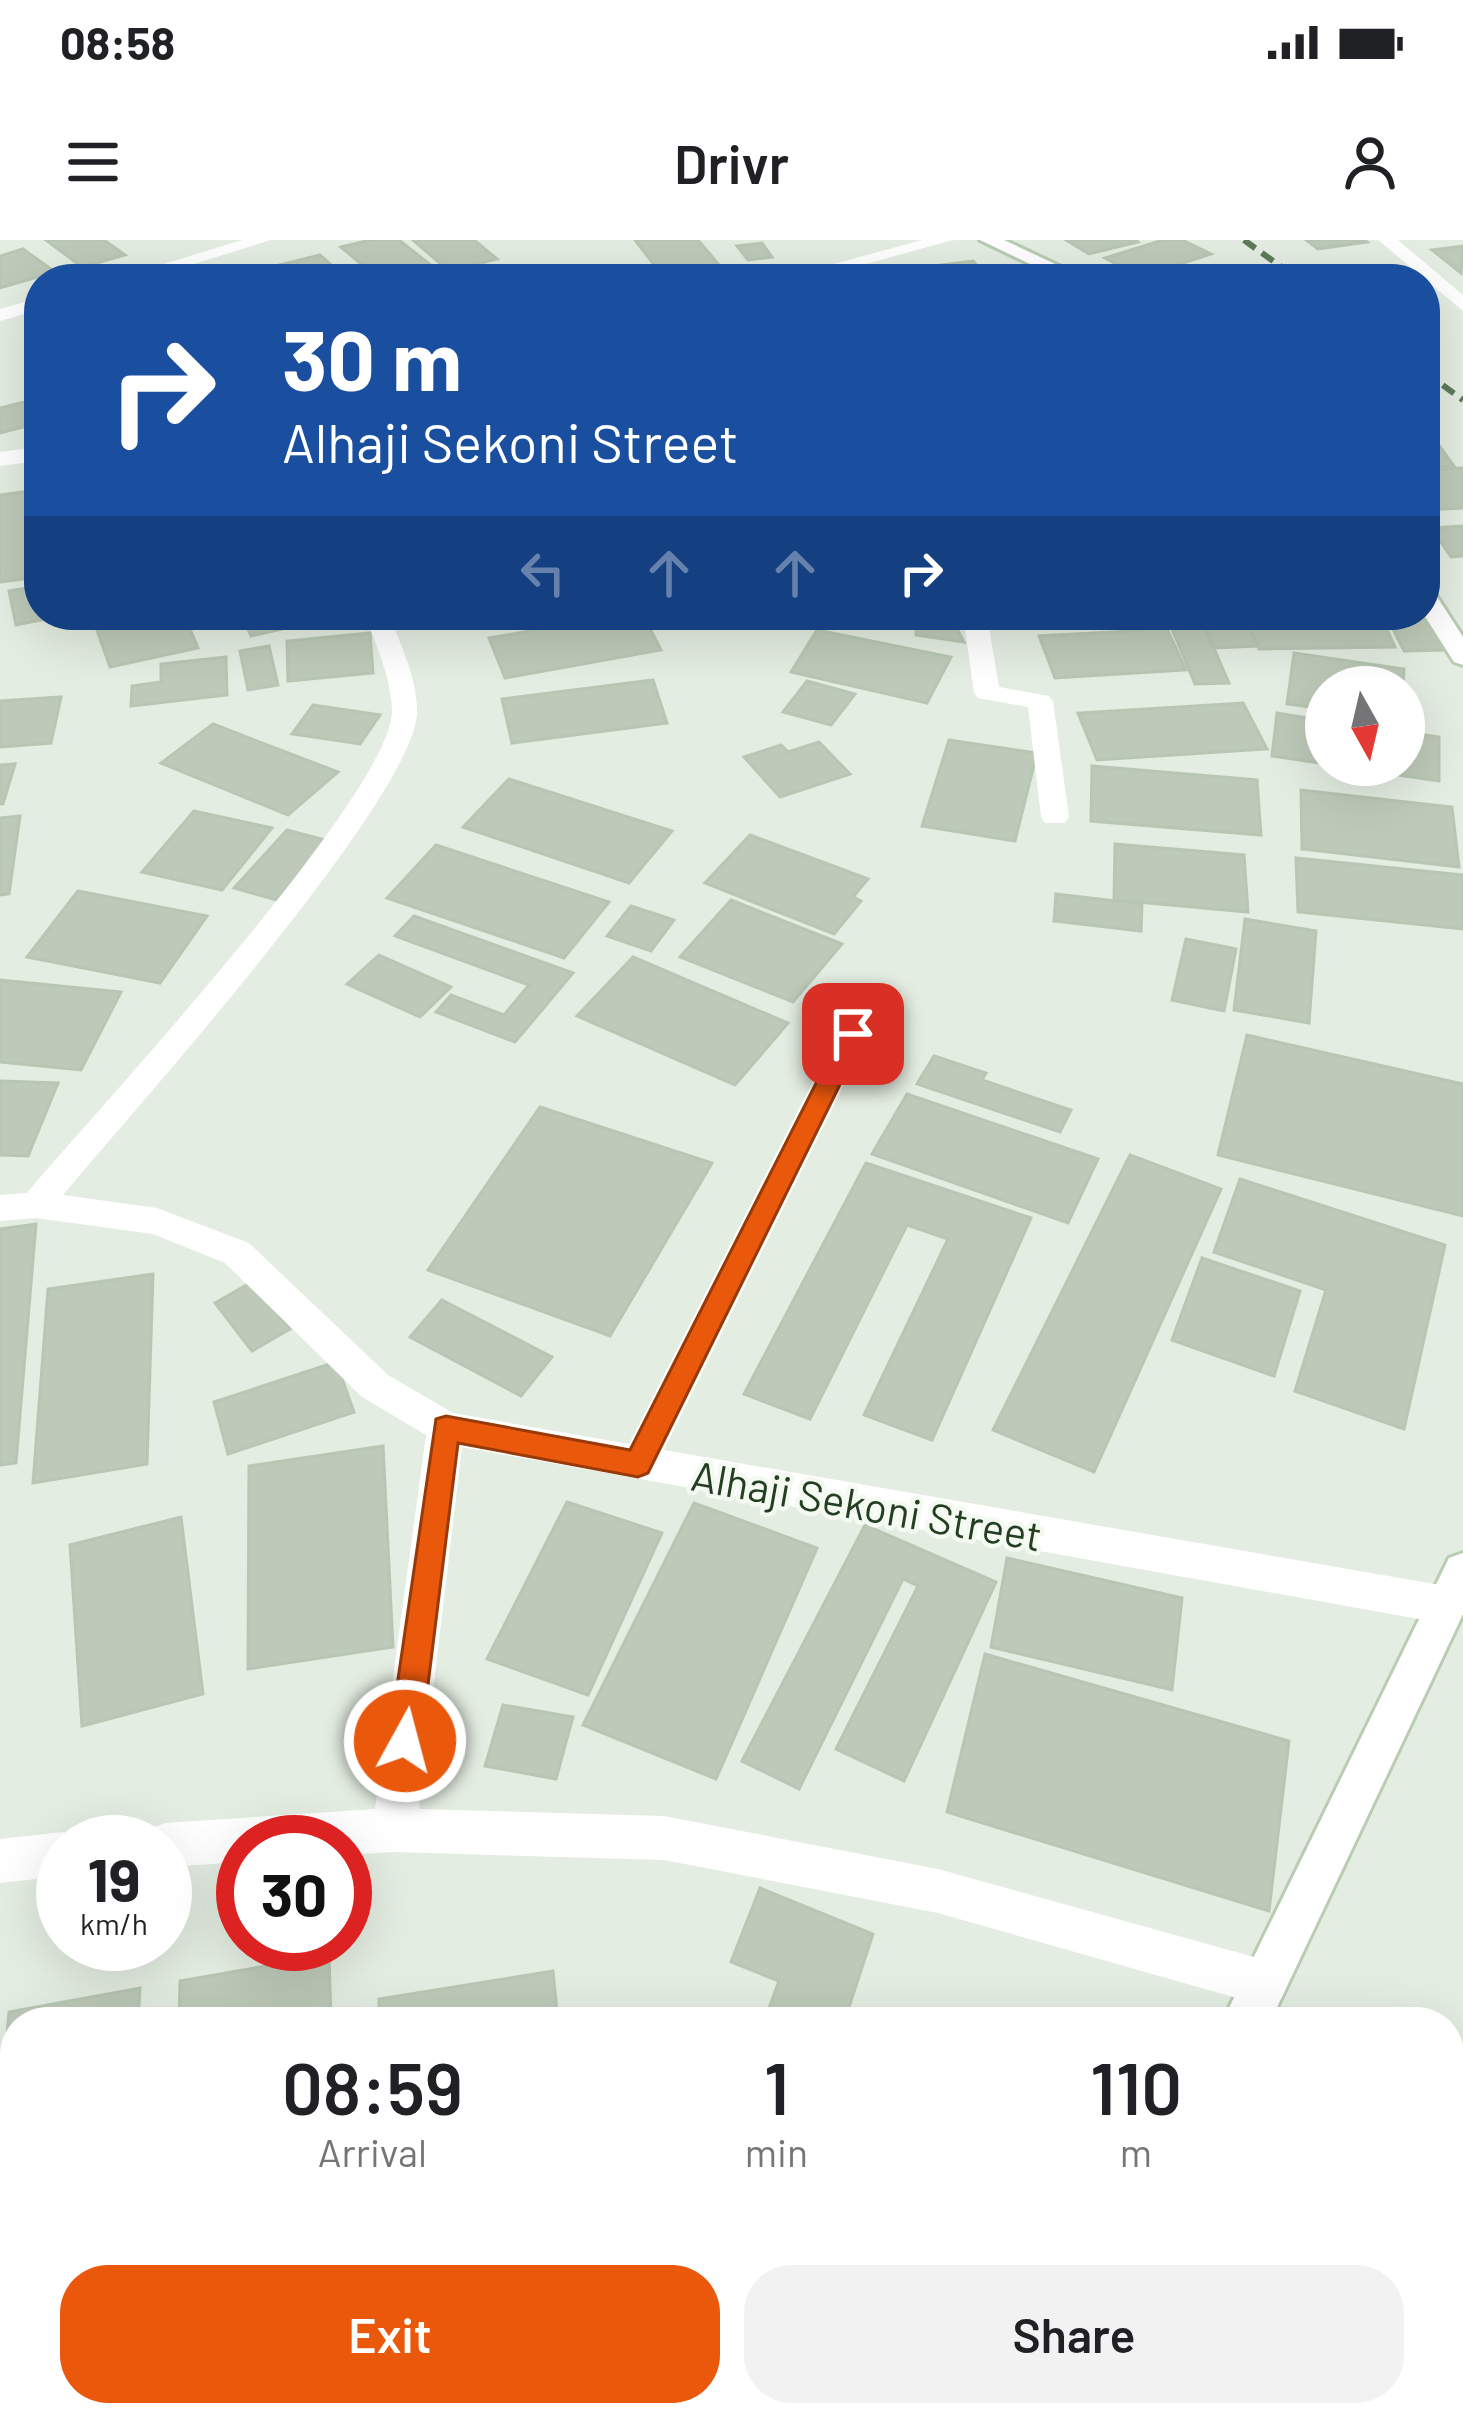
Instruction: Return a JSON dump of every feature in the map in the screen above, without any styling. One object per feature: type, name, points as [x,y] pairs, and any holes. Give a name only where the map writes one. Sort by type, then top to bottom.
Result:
[{"type":"street","points":[[180,264],[262,240]]},
{"type":"street","points":[[849,264],[944,240]]},
{"type":"street","points":[[989,240],[1043,264]]},
{"type":"street","points":[[1387,240],[1415,264]]},
{"type":"street","points":[[1440,285],[1463,305]]},
{"type":"street","points":[[1440,621],[1463,657]]},
{"type":"street","points":[[18,1207],[324,861],[388,766],[405,714],[395,663],[382,630]]},
{"type":"street","points":[[977,630],[987,693],[1040,701],[1055,817]]},
{"type":"street","points":[[638,1464],[853,1034]]},
{"type":"street","name":"Alhaji Sekoni Street","points":[[18,1207],[157,1221],[237,1253],[375,1386],[446,1428],[638,1464],[1454,1588]]},
{"type":"street","points":[[394,1830],[446,1428]]},
{"type":"street","points":[[192,1843],[394,1830],[664,1838],[938,1891],[1256,2002],[1454,1588]]},
{"type":"street","points":[[0,1861],[36,1857]]},
{"type":"building","points":[[46,240],[104,240],[125,255],[93,264],[78,264]]},
{"type":"building","points":[[399,240],[429,264],[361,264],[341,247]]},
{"type":"building","points":[[413,240],[474,240],[497,259],[477,264],[441,264]]},
{"type":"building","points":[[635,240],[698,240],[718,264],[653,264]]},
{"type":"building","points":[[1066,240],[1136,240],[1138,242],[1089,254]]},
{"type":"building","points":[[1163,240],[1182,240],[1211,254],[1181,264],[1116,264],[1105,258]]},
{"type":"building","points":[[1306,240],[1364,240],[1367,242],[1318,249]]},
{"type":"building","points":[[762,243],[772,257],[748,260],[737,246]]},
{"type":"building","points":[[1463,246],[1461,273],[1432,250]]},
{"type":"building","points":[[23,249],[44,264],[24,264],[24,281],[0,288],[0,256]]},
{"type":"building","points":[[320,255],[330,264],[283,264]]},
{"type":"building","points":[[24,402],[24,427],[0,433],[0,408]]},
{"type":"building","points":[[1440,447],[1454,466],[1440,466]]},
{"type":"building","points":[[1463,468],[1463,508],[1440,509],[1440,469]]},
{"type":"building","points":[[24,492],[24,579],[0,582],[0,495]]},
{"type":"building","points":[[1463,526],[1463,556],[1451,557],[1440,541],[1440,527]]},
{"type":"building","points":[[24,588],[24,623],[16,625],[9,591]]},
{"type":"building","points":[[97,630],[190,630],[198,648],[110,667]]},
{"type":"building","points":[[536,630],[651,630],[661,650],[505,678],[489,638]]},
{"type":"building","points":[[817,630],[951,657],[927,703],[791,672]]},
{"type":"building","points":[[916,630],[958,630],[964,642],[916,635]]},
{"type":"building","points":[[1167,630],[1186,670],[1055,678],[1039,636]]},
{"type":"building","points":[[1172,630],[1206,630],[1229,683],[1195,684]]},
{"type":"building","points":[[1207,630],[1250,630],[1257,646],[1214,648]]},
{"type":"building","points":[[1251,630],[1387,630],[1395,647],[1259,649]]},
{"type":"building","points":[[1394,630],[1434,630],[1446,650],[1404,651]]},
{"type":"building","points":[[370,633],[373,673],[288,681],[287,641]]},
{"type":"building","points":[[269,646],[278,685],[248,690],[240,651]]},
{"type":"building","points":[[1294,653],[1383,666],[1305,666],[1305,706],[1287,704]]},
{"type":"building","points":[[226,657],[227,695],[131,706],[132,686],[161,682],[161,664]]},
{"type":"building","points":[[653,680],[667,723],[512,743],[502,699]]},
{"type":"building","points":[[807,681],[855,694],[831,725],[783,712]]},
{"type":"building","points":[[61,697],[51,743],[0,747],[0,701]]},
{"type":"building","points":[[1243,703],[1267,749],[1097,760],[1078,713]]},
{"type":"building","points":[[313,705],[380,715],[360,744],[292,734]]},
{"type":"building","points":[[1277,713],[1305,718],[1305,761],[1272,756]]},
{"type":"building","points":[[213,724],[338,772],[288,815],[161,763]]},
{"type":"building","points":[[1425,735],[1439,737],[1439,781],[1425,779]]},
{"type":"building","points":[[949,740],[1037,753],[1015,841],[922,826]]},
{"type":"building","points":[[819,742],[850,774],[780,797],[744,757],[781,745],[788,752]]},
{"type":"building","points":[[15,764],[3,804],[0,804],[0,765]]},
{"type":"building","points":[[1092,766],[1257,780],[1261,835],[1091,821]]},
{"type":"building","points":[[509,779],[672,831],[629,883],[463,827]]},
{"type":"building","points":[[1301,790],[1452,807],[1459,867],[1302,849]]},
{"type":"building","points":[[194,811],[272,828],[222,890],[142,872]]},
{"type":"building","points":[[20,816],[9,894],[0,895],[0,818]]},
{"type":"building","points":[[287,830],[329,841],[277,900],[234,888]]},
{"type":"building","points":[[750,835],[868,879],[853,897],[861,901],[834,934],[705,883]]},
{"type":"building","points":[[1115,844],[1244,855],[1248,912],[1114,900]]},
{"type":"building","points":[[436,845],[609,902],[564,958],[387,898]]},
{"type":"building","points":[[1296,858],[1463,875],[1463,929],[1298,912]]},
{"type":"building","points":[[78,891],[207,916],[160,983],[27,957]]},
{"type":"building","points":[[1056,894],[1142,904],[1141,931],[1054,921]]},
{"type":"building","points":[[731,900],[842,944],[793,1002],[680,957]]},
{"type":"building","points":[[631,906],[674,920],[651,951],[607,936]]},
{"type":"building","points":[[414,916],[573,973],[515,1042],[436,1012],[451,995],[504,1015],[529,985],[395,936]]},
{"type":"building","points":[[1245,919],[1316,931],[1309,1023],[1234,1010]]},
{"type":"building","points":[[1186,939],[1236,949],[1224,1011],[1172,1000]]},
{"type":"building","points":[[379,955],[451,987],[420,1017],[347,984]]},
{"type":"building","points":[[633,957],[788,1023],[735,1085],[577,1016]]},
{"type":"building","points":[[0,980],[121,992],[81,1070],[0,1062]]},
{"type":"building","points":[[1247,1035],[1463,1084],[1463,1216],[1218,1155]]},
{"type":"building","points":[[934,1056],[986,1073],[982,1080],[1071,1110],[1060,1132],[917,1084]]},
{"type":"building","points":[[0,1081],[58,1083],[28,1156],[0,1155]]},
{"type":"building","points":[[907,1094],[1098,1159],[1068,1223],[872,1154]]},
{"type":"building","points":[[540,1107],[712,1163],[610,1336],[428,1270]]},
{"type":"building","points":[[1130,1155],[1221,1189],[1094,1472],[993,1430]]},
{"type":"building","points":[[866,1163],[1031,1218],[932,1440],[864,1415],[948,1239],[907,1225],[810,1419],[744,1394]]},
{"type":"building","points":[[1240,1179],[1445,1245],[1404,1429],[1295,1391],[1326,1290],[1214,1252]]},
{"type":"building","points":[[36,1224],[16,1463],[0,1465],[0,1229]]},
{"type":"building","points":[[1202,1258],[1300,1291],[1274,1376],[1172,1340]]},
{"type":"building","points":[[153,1274],[147,1464],[33,1483],[48,1289]]},
{"type":"building","points":[[252,1282],[290,1329],[252,1351],[215,1303]]},
{"type":"building","points":[[442,1300],[552,1357],[521,1396],[410,1337]]},
{"type":"building","points":[[336,1362],[354,1412],[228,1454],[214,1402]]},
{"type":"building","points":[[383,1446],[393,1647],[248,1669],[249,1466]]},
{"type":"building","points":[[567,1502],[662,1533],[588,1695],[487,1659]]},
{"type":"building","points":[[694,1503],[817,1548],[716,1779],[583,1725]]},
{"type":"building","points":[[181,1517],[203,1694],[82,1726],[70,1545]]},
{"type":"building","points":[[865,1525],[996,1582],[904,1781],[836,1749],[918,1586],[903,1579],[799,1789],[742,1761]]},
{"type":"building","points":[[1007,1558],[1182,1598],[1172,1690],[991,1647]]},
{"type":"building","points":[[985,1654],[1289,1741],[1269,1911],[947,1812]]},
{"type":"building","points":[[503,1705],[573,1717],[556,1779],[485,1766]]},
{"type":"building","points":[[760,1888],[873,1934],[849,2007],[769,2007],[779,1981],[731,1962]]},
{"type":"building","points":[[237,1971],[329,1971],[331,2007],[179,2007],[180,1981]]},
{"type":"building","points":[[553,1971],[557,2007],[379,2007],[379,1999]]},
{"type":"building","points":[[140,1988],[139,2007],[36,2007]]},
{"type":"railway","points":[[1244,240],[1277,264]]},
{"type":"railway","points":[[1440,383],[1463,400]]},
{"type":"route","points":[[405,1741],[446,1428],[638,1464],[853,1034]]}]
